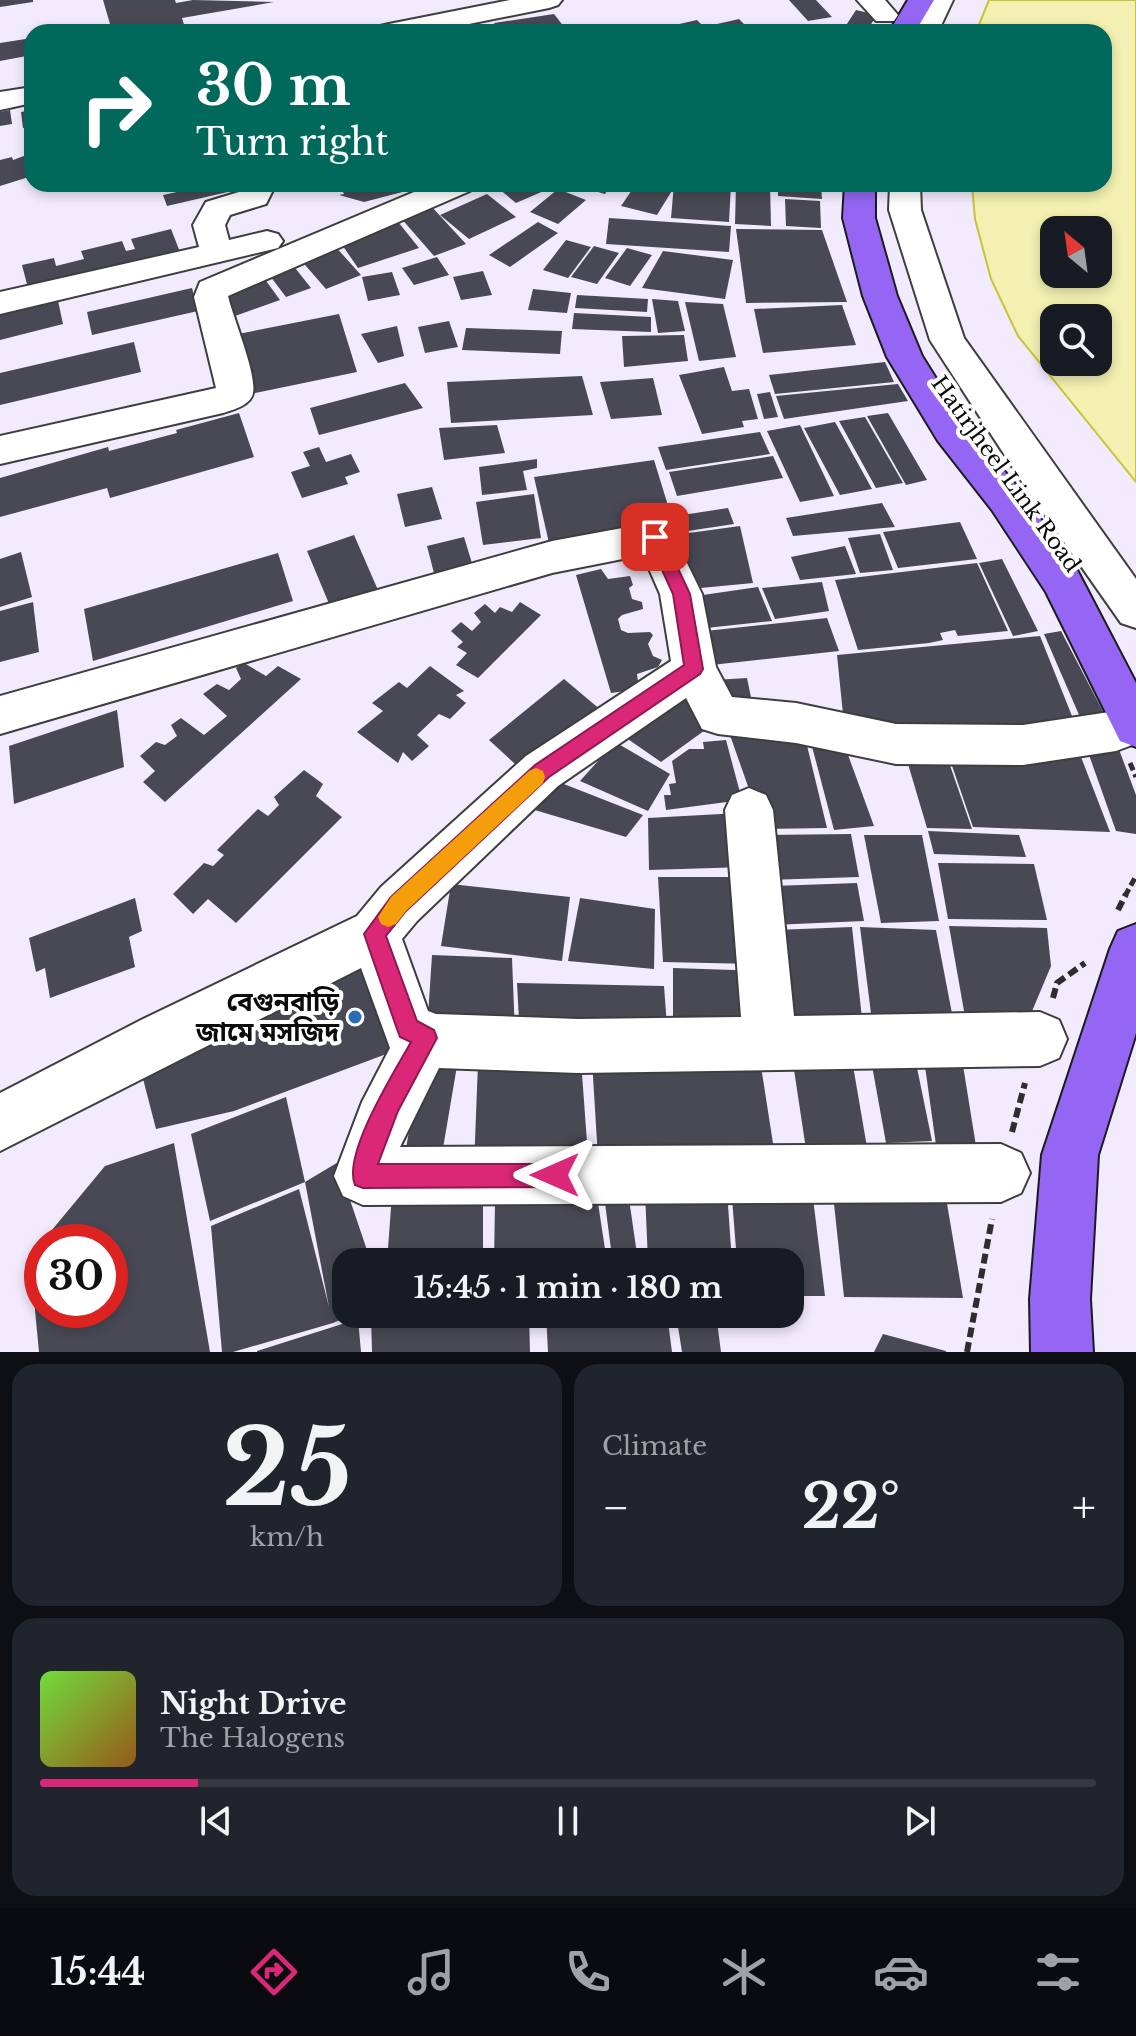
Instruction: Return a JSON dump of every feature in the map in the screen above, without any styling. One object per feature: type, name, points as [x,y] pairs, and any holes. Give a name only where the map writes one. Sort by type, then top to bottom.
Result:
[{"type":"main road","points":[[885,16],[921,0]]},
{"type":"main road","name":"Hatirjheel Link Road","points":[[860,192],[859,218],[880,296],[905,357],[951,432],[1006,500],[1062,582],[1124,660]]},
{"type":"main road","name":"Hatirjheel Link Road","points":[[876,192],[874,216],[877,232],[895,291],[931,373],[965,425],[1062,548],[1124,660],[1126,729]]},
{"type":"main road","points":[[1062,1352],[1060,1299],[1070,1155],[1114,939]]},
{"type":"street","points":[[429,24],[549,0]]},
{"type":"street","points":[[929,24],[940,0]]},
{"type":"street","points":[[0,101],[24,96]]},
{"type":"street","points":[[217,254],[209,225],[217,209],[255,197],[257,192]]},
{"type":"street","points":[[0,450],[223,400],[235,393],[232,371],[211,297],[212,290],[434,192]]},
{"type":"street","points":[[905,192],[905,210],[947,340],[1038,475],[1136,611]]},
{"type":"street","points":[[0,303],[323,228],[380,206]]},
{"type":"street","points":[[0,715],[552,557],[655,537],[681,594],[694,669],[718,715],[796,723],[896,744],[1023,745],[1126,729]]},
{"type":"street","points":[[0,1123],[160,1039],[375,934],[399,904],[542,771],[694,669]]},
{"type":"street","points":[[749,810],[770,1043]]},
{"type":"street","points":[[375,934],[408,1029],[433,1041],[578,1046],[1040,1039]]},
{"type":"street","points":[[426,1038],[390,1102],[370,1148],[363,1176],[1001,1173]]},
{"type":"path","points":[[967,1352],[1001,1173],[1057,983],[1083,966],[1114,939],[1136,876]]},
{"type":"shaded area","points":[[989,0],[1136,0],[1136,482],[1050,376],[1112,376],[1112,304],[1040,304],[1040,363],[1018,336],[991,279],[975,219],[973,192],[1112,192],[1112,24],[979,24]]},
{"type":"building","points":[[0,0],[33,0],[33,2],[0,7]]},
{"type":"building","points":[[103,0],[274,2],[182,18],[184,24],[110,24]]},
{"type":"building","points":[[789,0],[816,0],[832,17],[808,21]]},
{"type":"building","points":[[856,10],[877,15],[871,24],[847,24]]},
{"type":"building","points":[[554,14],[562,24],[495,24]]},
{"type":"building","points":[[739,19],[744,24],[717,24]]},
{"type":"building","points":[[697,20],[701,24],[679,24]]},
{"type":"building","points":[[24,39],[24,56],[0,61],[0,43]]},
{"type":"building","points":[[10,110],[12,124],[0,126],[0,112]]},
{"type":"building","points":[[24,156],[24,178],[0,186],[0,160],[12,157],[13,160]]},
{"type":"building","points":[[177,192],[228,192],[167,206],[163,195]]},
{"type":"building","points":[[402,192],[364,202],[339,195]]},
{"type":"building","points":[[503,192],[541,192],[516,203]]},
{"type":"building","points":[[554,192],[566,192],[586,200],[558,224],[530,212]]},
{"type":"building","points":[[631,192],[671,192],[657,215],[621,206]]},
{"type":"building","points":[[673,192],[731,192],[729,222],[671,218]]},
{"type":"building","points":[[736,192],[770,192],[771,226],[735,224]]},
{"type":"building","points":[[778,192],[821,192],[822,199],[778,196]]},
{"type":"building","points":[[487,194],[516,217],[469,239],[440,215]]},
{"type":"building","points":[[785,199],[820,201],[821,228],[786,226]]},
{"type":"building","points":[[431,206],[466,244],[434,256],[400,217]]},
{"type":"building","points":[[395,218],[419,248],[358,268],[336,236]]},
{"type":"building","points":[[609,218],[731,226],[729,252],[606,244]]},
{"type":"building","points":[[538,222],[558,233],[510,267],[489,255]]},
{"type":"building","points":[[171,229],[180,252],[28,288],[22,265],[54,258],[56,266],[84,259],[81,251],[122,241],[126,251],[135,249],[131,239]]},
{"type":"building","points":[[736,229],[822,230],[847,302],[746,303]]},
{"type":"building","points":[[566,240],[591,247],[568,278],[543,270]]},
{"type":"building","points":[[334,245],[361,275],[326,289],[299,258]]},
{"type":"building","points":[[594,246],[619,253],[597,284],[571,277]]},
{"type":"building","points":[[627,248],[652,255],[630,286],[605,278]]},
{"type":"building","points":[[663,251],[733,260],[725,299],[642,288]]},
{"type":"building","points":[[437,257],[449,275],[414,285],[402,268]]},
{"type":"building","points":[[292,264],[311,288],[286,297],[267,272]]},
{"type":"building","points":[[483,271],[492,295],[461,300],[453,277]]},
{"type":"building","points":[[392,272],[400,295],[368,301],[362,277]]},
{"type":"building","points":[[261,274],[280,300],[235,316],[217,290]]},
{"type":"building","points":[[192,288],[198,311],[92,335],[87,312]]},
{"type":"building","points":[[533,289],[571,293],[567,313],[528,310]]},
{"type":"building","points":[[577,295],[648,299],[647,312],[575,308]]},
{"type":"building","points":[[57,296],[63,324],[0,340],[0,309]]},
{"type":"building","points":[[652,299],[678,301],[685,331],[658,333]]},
{"type":"building","points":[[685,302],[723,304],[736,357],[699,361]]},
{"type":"building","points":[[842,305],[856,345],[763,353],[754,309]]},
{"type":"building","points":[[574,313],[651,317],[651,332],[572,329]]},
{"type":"building","points":[[339,314],[357,372],[246,395],[233,335]]},
{"type":"building","points":[[449,321],[458,347],[425,353],[418,327]]},
{"type":"building","points":[[397,326],[404,356],[378,363],[361,334]]},
{"type":"building","points":[[466,328],[562,331],[560,354],[462,350]]},
{"type":"building","points":[[684,335],[688,361],[624,367],[622,336]]},
{"type":"building","points":[[134,342],[141,372],[0,405],[0,373]]},
{"type":"building","points":[[885,362],[894,382],[775,394],[769,375]]},
{"type":"building","points":[[724,367],[732,391],[749,389],[758,419],[742,421],[744,427],[702,434],[679,375]]},
{"type":"building","points":[[582,376],[593,415],[451,423],[447,382]]},
{"type":"building","points":[[653,378],[662,415],[611,419],[600,382]]},
{"type":"building","points":[[405,383],[423,408],[319,435],[310,408]]},
{"type":"building","points":[[898,384],[908,401],[784,419],[776,396]]},
{"type":"building","points":[[770,392],[778,417],[764,419],[757,394]]},
{"type":"building","points":[[239,413],[254,457],[110,498],[107,488],[0,517],[0,478],[108,447],[109,451],[177,433],[176,430]]},
{"type":"building","points":[[888,413],[927,480],[906,485],[867,416]]},
{"type":"building","points":[[865,417],[903,483],[876,488],[839,421]]},
{"type":"building","points":[[835,422],[872,489],[840,495],[804,428]]},
{"type":"building","points":[[497,425],[505,453],[444,460],[439,428]]},
{"type":"building","points":[[800,425],[834,496],[800,502],[767,431]]},
{"type":"building","points":[[760,432],[770,454],[666,470],[658,447]]},
{"type":"building","points":[[319,447],[326,462],[351,454],[360,472],[345,477],[348,484],[302,498],[291,472],[310,466],[303,452]]},
{"type":"building","points":[[773,456],[783,478],[677,496],[669,472]]},
{"type":"building","points":[[537,459],[537,468],[523,471],[527,490],[482,495],[479,467]]},
{"type":"building","points":[[654,460],[674,525],[549,543],[534,477]]},
{"type":"building","points":[[432,487],[442,519],[405,527],[397,494]]},
{"type":"building","points":[[534,494],[541,538],[483,545],[476,502]]},
{"type":"building","points":[[882,503],[895,527],[793,536],[786,518]]},
{"type":"building","points":[[728,508],[734,524],[681,532],[676,516]]},
{"type":"building","points":[[960,522],[977,559],[898,568],[883,532]]},
{"type":"building","points":[[740,526],[753,583],[690,589],[667,536]]},
{"type":"building","points":[[880,534],[893,570],[860,573],[848,538]]},
{"type":"building","points":[[354,535],[378,590],[330,606],[307,551]]},
{"type":"building","points":[[464,537],[475,573],[436,581],[427,546]]},
{"type":"building","points":[[845,546],[856,574],[800,580],[791,557]]},
{"type":"building","points":[[21,552],[32,597],[0,607],[0,559]]},
{"type":"building","points":[[278,553],[293,601],[93,661],[84,609]]},
{"type":"building","points":[[1002,559],[1038,631],[1013,636],[979,563]]},
{"type":"building","points":[[977,563],[1008,631],[958,636],[955,630],[940,633],[943,640],[929,643],[858,650],[835,580]]},
{"type":"building","points":[[601,569],[608,579],[630,576],[632,599],[642,602],[643,609],[622,615],[618,619],[621,630],[628,633],[650,632],[653,635],[648,644],[653,656],[662,660],[658,667],[637,674],[639,689],[611,693],[576,575]]},
{"type":"building","points":[[822,582],[829,611],[775,619],[762,588]]},
{"type":"building","points":[[758,587],[772,621],[697,629],[689,597]]},
{"type":"building","points":[[33,602],[39,652],[0,662],[0,611]]},
{"type":"building","points":[[520,602],[541,615],[478,678],[456,665],[467,653],[457,647],[463,642],[451,631],[461,622],[472,631],[481,622],[474,613],[485,604],[495,613],[500,607],[512,612]]},
{"type":"building","points":[[827,618],[839,651],[702,666],[696,632]]},
{"type":"building","points":[[1061,631],[1109,723],[1086,731],[1044,634]]},
{"type":"building","points":[[1040,636],[1078,731],[844,724],[837,655]]},
{"type":"building","points":[[244,663],[266,676],[278,666],[301,679],[165,802],[143,782],[155,771],[140,756],[156,742],[165,745],[177,736],[171,725],[181,718],[204,735],[227,716],[203,694],[217,684],[229,690],[241,679],[236,668]]},
{"type":"building","points":[[430,666],[464,691],[456,695],[466,703],[450,719],[439,714],[417,735],[429,746],[412,761],[403,752],[398,763],[357,732],[383,711],[372,703],[399,682],[407,688]]},
{"type":"building","points":[[747,678],[753,707],[719,709],[714,680]]},
{"type":"building","points":[[564,679],[602,711],[527,775],[489,740]]},
{"type":"building","points":[[686,687],[719,720],[661,762],[622,735]]},
{"type":"building","points":[[117,710],[124,767],[14,804],[9,746]]},
{"type":"building","points":[[803,729],[827,828],[763,829],[731,738],[722,731]]},
{"type":"building","points":[[840,733],[874,826],[834,830],[809,735]]},
{"type":"building","points":[[1114,736],[1136,795],[1136,834],[1116,831],[1083,738]]},
{"type":"building","points":[[726,740],[742,800],[666,810],[664,795],[671,795],[669,784],[676,783],[672,761],[689,749],[704,749],[703,742]]},
{"type":"building","points":[[615,742],[670,774],[648,811],[580,781]]},
{"type":"building","points":[[1076,744],[1110,832],[973,827],[948,754]]},
{"type":"building","points":[[903,747],[944,748],[972,829],[927,828]]},
{"type":"building","points":[[304,770],[323,784],[316,796],[342,817],[236,923],[208,899],[193,914],[173,894],[204,863],[213,866],[224,855],[217,850],[258,809],[268,816],[279,805],[274,797]]},
{"type":"building","points":[[551,779],[643,815],[626,837],[521,806]]},
{"type":"building","points":[[739,813],[746,867],[649,870],[648,818]]},
{"type":"building","points":[[928,831],[1019,835],[1026,857],[934,854]]},
{"type":"building","points":[[851,834],[859,877],[767,880],[763,835]]},
{"type":"building","points":[[864,835],[922,835],[939,921],[881,923]]},
{"type":"building","points":[[938,863],[1034,864],[1047,920],[948,919]]},
{"type":"building","points":[[658,877],[746,877],[754,964],[663,962]]},
{"type":"building","points":[[857,883],[864,921],[772,925],[773,886]]},
{"type":"building","points":[[451,884],[570,897],[562,961],[441,946]]},
{"type":"building","points":[[135,898],[142,931],[129,937],[135,967],[50,998],[45,968],[36,972],[29,938]]},
{"type":"building","points":[[580,898],[655,909],[654,969],[568,961]]},
{"type":"building","points":[[949,926],[1047,928],[1051,966],[1025,1028],[967,1028]]},
{"type":"building","points":[[852,927],[863,1027],[782,1028],[775,930]]},
{"type":"building","points":[[860,927],[936,930],[954,1024],[872,1021]]},
{"type":"building","points":[[432,955],[512,958],[515,1033],[427,1032]]},
{"type":"building","points":[[369,959],[397,1050],[234,1111],[156,1129],[141,1071]]},
{"type":"building","points":[[673,968],[766,971],[772,1037],[673,1036]]},
{"type":"building","points":[[517,983],[664,986],[668,1039],[520,1039]]},
{"type":"building","points":[[923,1052],[961,1053],[976,1146],[936,1145]]},
{"type":"building","points":[[422,1055],[458,1060],[441,1160],[404,1160]]},
{"type":"building","points":[[915,1058],[932,1141],[886,1143],[871,1060]]},
{"type":"building","points":[[581,1060],[589,1170],[474,1167],[478,1063]]},
{"type":"building","points":[[592,1060],[760,1060],[777,1169],[599,1175]]},
{"type":"building","points":[[852,1060],[868,1153],[807,1156],[793,1063]]},
{"type":"building","points":[[286,1097],[305,1182],[210,1221],[191,1134]]},
{"type":"building","points":[[174,1143],[210,1352],[39,1352],[37,1328],[128,1328],[128,1224],[57,1224],[105,1166]]},
{"type":"building","points":[[345,1158],[348,1194],[366,1248],[332,1248],[332,1323],[233,1352],[222,1352],[211,1226],[299,1189],[329,1307],[305,1182]]},
{"type":"building","points":[[832,1185],[944,1186],[963,1298],[844,1297]]},
{"type":"building","points":[[727,1191],[731,1248],[647,1248],[645,1192]]},
{"type":"building","points":[[392,1194],[483,1197],[483,1248],[388,1248]]},
{"type":"building","points":[[732,1198],[813,1198],[825,1296],[804,1296],[804,1248],[736,1248]]},
{"type":"building","points":[[629,1199],[636,1248],[611,1248],[605,1203]]},
{"type":"building","points":[[495,1203],[598,1203],[605,1248],[494,1248]]},
{"type":"building","points":[[332,1327],[359,1328],[361,1352],[257,1351]]},
{"type":"building","points":[[371,1328],[529,1328],[530,1352],[372,1352]]},
{"type":"building","points":[[547,1328],[669,1328],[672,1352],[548,1352]]},
{"type":"building","points":[[678,1328],[718,1328],[721,1352],[682,1352]]},
{"type":"building","points":[[883,1334],[946,1351],[946,1352],[874,1352]]},
{"type":"slow traffic","points":[[388,917],[536,777]]},
{"type":"place","name":"বেগুনবাড়ি জামে মসজিদ","points":[[355,1017]]},
{"type":"route","points":[[555,1175],[363,1176],[370,1148],[390,1102],[426,1038],[408,1029],[375,934],[399,904],[542,771],[694,669],[681,594],[655,537]]}]
